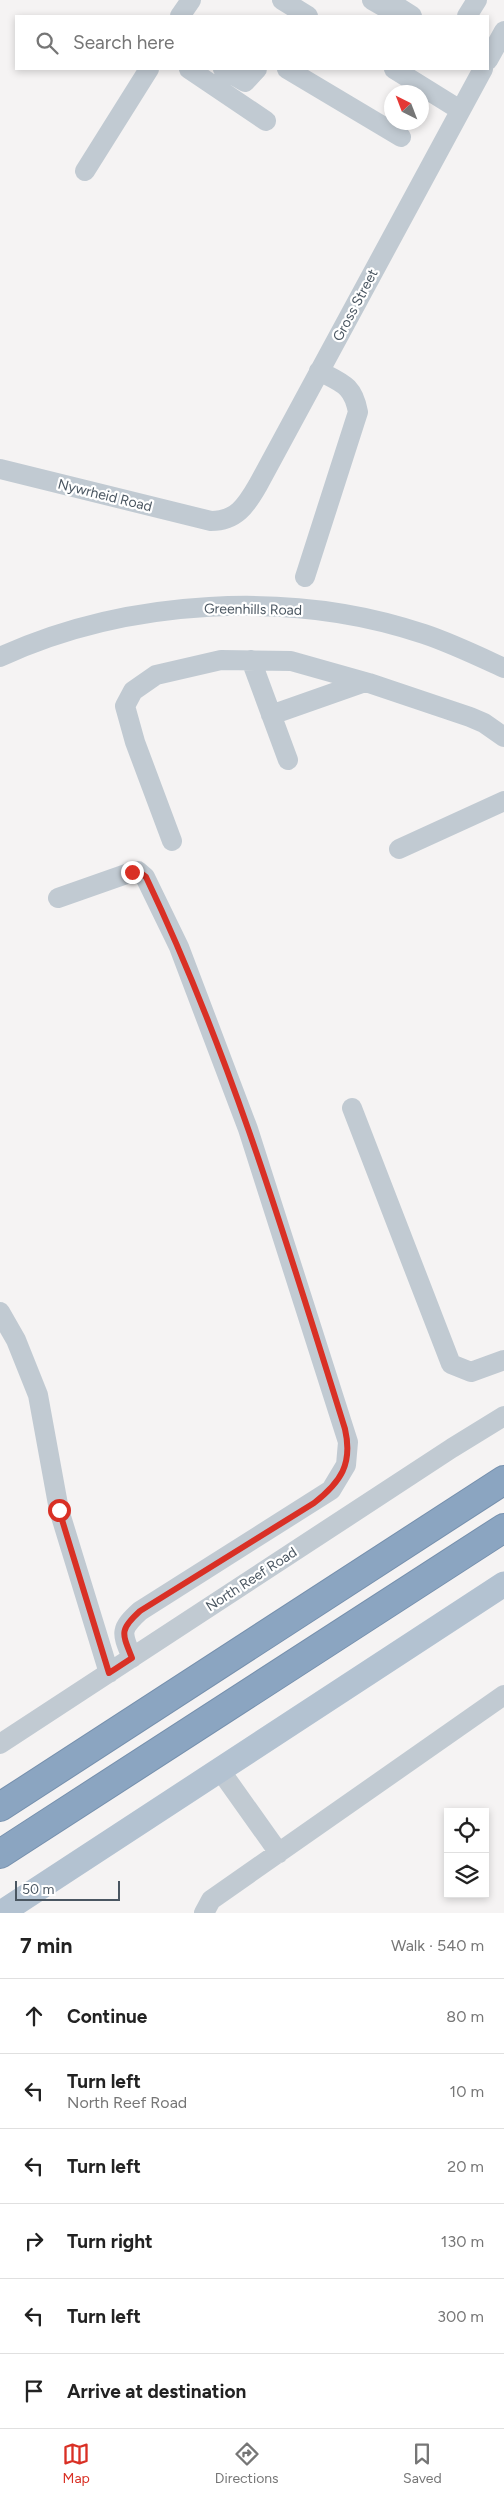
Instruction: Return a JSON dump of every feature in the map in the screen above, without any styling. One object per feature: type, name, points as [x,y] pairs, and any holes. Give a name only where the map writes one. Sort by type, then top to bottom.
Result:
[{"type":"highway","points":[[0,1807],[504,1480]]},
{"type":"highway","points":[[0,1854],[504,1528]]},
{"type":"main road","points":[[1,1913],[504,1584]]},
{"type":"street","points":[[181,15],[191,0]]},
{"type":"street","points":[[282,0],[306,15]]},
{"type":"street","points":[[468,15],[477,0]]},
{"type":"street","points":[[489,58],[504,31]]},
{"type":"street","points":[[85,171],[148,70]]},
{"type":"street","points":[[191,70],[266,121]]},
{"type":"street","points":[[225,70],[245,82],[256,70]]},
{"type":"street","points":[[289,70],[401,137]]},
{"type":"street","points":[[396,70],[460,110]]},
{"type":"street","name":"Gross Street","points":[[211,521],[227,519],[239,512],[248,502],[482,70]]},
{"type":"street","points":[[305,577],[358,412],[351,390],[345,384],[320,372]]},
{"type":"street","name":"Nywrheid Road","points":[[0,469],[211,521]]},
{"type":"street","name":"Greenhills Road","points":[[0,657],[29,644],[89,625],[210,606],[331,612],[381,622],[423,634],[504,668]]},
{"type":"street","points":[[172,841],[124,706],[133,691],[156,675],[221,660],[291,661],[369,683],[470,716],[504,737]]},
{"type":"street","points":[[251,660],[288,760]]},
{"type":"street","points":[[271,715],[362,683],[369,683]]},
{"type":"street","points":[[399,849],[504,801]]},
{"type":"street","points":[[58,898],[132,872],[138,871],[146,877],[179,947],[248,1129],[348,1442],[346,1464],[331,1490],[140,1611],[128,1621],[123,1630],[123,1636],[132,1658]]},
{"type":"street","points":[[352,1108],[452,1364],[471,1372],[504,1360]]},
{"type":"street","points":[[0,1312],[16,1340],[38,1395],[59,1510],[109,1673]]},
{"type":"street","name":"North Reef Road","points":[[0,1744],[452,1448],[504,1416]]},
{"type":"street","points":[[204,1913],[211,1900],[504,1696]]},
{"type":"street","points":[[220,1770],[279,1853]]},
{"type":"route","points":[[59,1510],[109,1673],[132,1658],[123,1636],[123,1630],[128,1621],[140,1611],[314,1503],[331,1490],[338,1481],[348,1457],[348,1442],[345,1429],[248,1129],[179,947],[146,877],[138,871],[132,872]]}]
